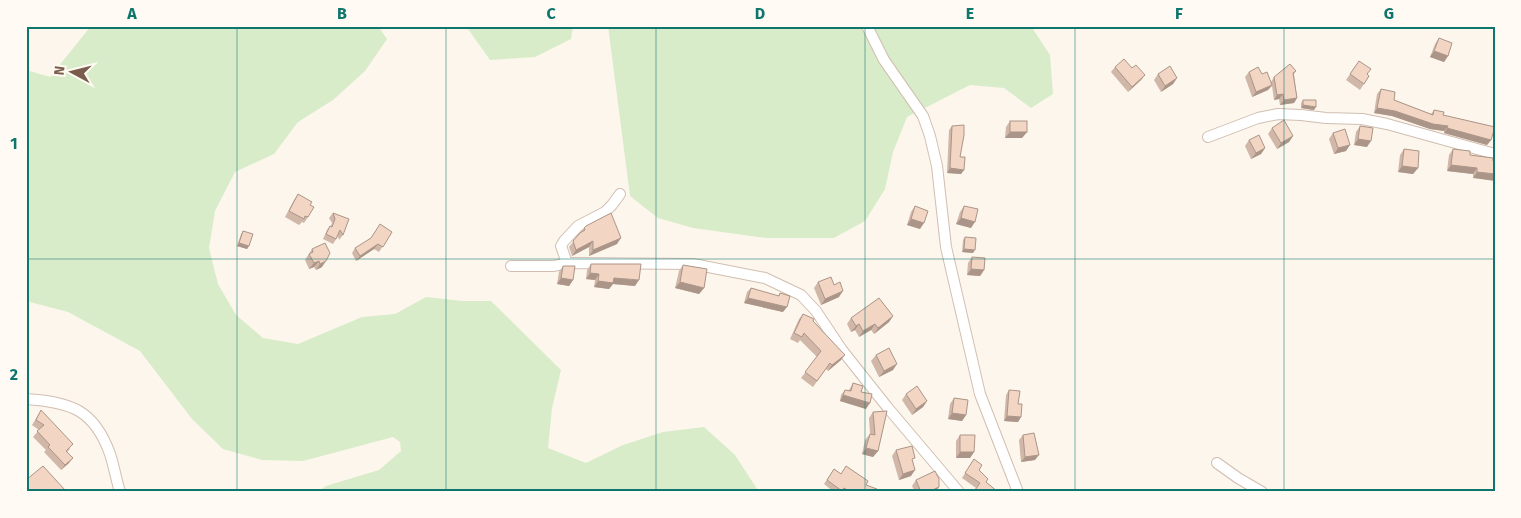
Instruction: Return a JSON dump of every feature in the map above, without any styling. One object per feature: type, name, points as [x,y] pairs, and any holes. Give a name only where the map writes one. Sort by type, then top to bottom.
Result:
[{"type":"street","points":[[867,26],[884,60],[923,116],[930,136],[937,166],[946,247],[980,394],[1018,492]]},
{"type":"street","points":[[1208,137],[1258,118],[1278,114],[1301,115],[1362,119],[1387,124],[1495,154]]},
{"type":"street","points":[[567,263],[561,246],[564,241],[578,226],[606,212],[620,194]]},
{"type":"street","points":[[511,266],[554,266],[567,263],[693,264],[765,278],[801,295],[816,311],[842,350],[888,408],[959,492]]},
{"type":"street","points":[[26,399],[69,405],[90,419],[101,432],[110,455],[120,492]]},
{"type":"street","points":[[1217,464],[1262,492]]},
{"type":"green space","points":[[91,26],[378,26],[387,39],[365,71],[333,100],[298,122],[274,154],[235,172],[215,211],[209,248],[218,284],[236,315],[263,338],[298,344],[362,317],[395,314],[426,297],[462,301],[491,301],[561,370],[552,408],[548,448],[586,463],[623,445],[663,432],[704,427],[735,455],[759,492],[318,492],[326,486],[379,470],[401,451],[400,442],[393,437],[303,461],[262,460],[223,449],[192,419],[140,351],[68,312],[26,301],[26,70],[50,77]]},
{"type":"green space","points":[[466,26],[573,26],[571,39],[535,57],[490,60]]},
{"type":"green space","points":[[608,26],[1031,26],[1050,55],[1053,94],[1031,108],[1004,88],[970,85],[907,117],[893,152],[885,189],[865,221],[834,238],[765,238],[693,228],[658,218],[630,196]]},
{"type":"building","points":[[1439,38],[1452,43],[1448,56],[1434,51]]},
{"type":"building","points":[[1124,59],[1132,68],[1136,65],[1145,75],[1132,87],[1115,67]]},
{"type":"building","points":[[1359,61],[1371,69],[1367,74],[1369,76],[1364,84],[1350,74]]},
{"type":"building","points":[[1290,64],[1296,71],[1293,73],[1297,98],[1284,100],[1283,94],[1277,95],[1274,77]]},
{"type":"building","points":[[1170,66],[1177,78],[1165,86],[1158,74]]},
{"type":"building","points":[[1258,67],[1262,74],[1267,72],[1272,85],[1256,92],[1249,72]]},
{"type":"building","points":[[1381,89],[1395,92],[1394,100],[1433,115],[1434,110],[1444,112],[1443,115],[1495,127],[1491,140],[1395,111],[1377,108]]},
{"type":"building","points":[[1303,100],[1316,100],[1316,107],[1303,105]]},
{"type":"building","points":[[1284,120],[1293,136],[1281,143],[1272,128]]},
{"type":"building","points":[[1010,121],[1027,121],[1027,132],[1010,132]]},
{"type":"building","points":[[964,125],[960,157],[965,157],[964,170],[950,168],[952,126]]},
{"type":"building","points":[[1360,126],[1373,128],[1371,141],[1358,139]]},
{"type":"building","points":[[1345,129],[1350,145],[1338,148],[1333,133]]},
{"type":"building","points":[[1259,135],[1265,148],[1256,153],[1249,140]]},
{"type":"building","points":[[1404,149],[1419,151],[1418,168],[1402,166]]},
{"type":"building","points":[[1453,149],[1470,151],[1470,155],[1493,158],[1493,161],[1495,161],[1495,174],[1477,172],[1477,168],[1451,165]]},
{"type":"building","points":[[298,194],[312,202],[310,205],[314,207],[308,217],[305,216],[304,219],[289,211]]},
{"type":"building","points":[[915,206],[928,211],[924,223],[911,219]]},
{"type":"building","points":[[964,206],[978,209],[975,222],[961,218]]},
{"type":"building","points":[[333,213],[349,219],[343,235],[340,230],[336,239],[326,234],[330,226],[332,227],[335,219]]},
{"type":"building","points":[[611,213],[621,238],[593,250],[593,241],[576,250],[573,241],[585,230],[584,228]]},
{"type":"building","points":[[380,224],[392,232],[383,247],[378,244],[360,256],[355,248],[371,238]]},
{"type":"building","points":[[243,231],[253,234],[249,246],[239,243]]},
{"type":"building","points":[[965,237],[976,238],[975,250],[964,249]]},
{"type":"building","points":[[325,243],[330,253],[326,261],[320,264],[319,261],[314,263],[309,254],[313,252],[312,249]]},
{"type":"building","points":[[972,257],[985,258],[984,270],[971,269]]},
{"type":"building","points":[[591,264],[641,264],[639,280],[614,278],[613,283],[598,281],[599,274],[590,273]]},
{"type":"building","points":[[683,265],[707,269],[704,288],[680,282]]},
{"type":"building","points":[[563,266],[575,266],[573,280],[561,278]]},
{"type":"building","points":[[831,277],[834,285],[840,282],[843,291],[825,299],[818,282]]},
{"type":"building","points":[[751,288],[779,296],[780,293],[790,296],[787,307],[748,298]]},
{"type":"building","points":[[879,298],[893,316],[878,328],[875,324],[863,331],[859,324],[856,326],[851,318]]},
{"type":"building","points":[[803,314],[814,319],[813,321],[845,355],[832,365],[830,363],[817,381],[805,372],[821,351],[804,333],[802,337],[794,333]]},
{"type":"building","points":[[889,348],[897,364],[884,371],[876,355]]},
{"type":"building","points":[[853,383],[863,386],[861,392],[872,394],[870,403],[843,395],[845,390],[851,391]]},
{"type":"building","points":[[917,386],[927,401],[916,409],[906,394]]},
{"type":"building","points":[[1009,390],[1020,391],[1018,404],[1022,404],[1021,417],[1007,416]]},
{"type":"building","points":[[954,398],[968,400],[966,415],[952,413]]},
{"type":"building","points":[[41,410],[73,444],[66,451],[73,458],[65,465],[48,447],[50,445],[37,431],[44,425],[36,420]]},
{"type":"building","points":[[887,411],[878,451],[866,448],[870,434],[875,435],[873,412]]},
{"type":"building","points":[[1034,433],[1039,455],[1025,457],[1023,435]]},
{"type":"building","points":[[960,435],[975,435],[974,452],[960,452]]},
{"type":"building","points":[[912,446],[915,458],[912,459],[915,470],[903,474],[896,450]]},
{"type":"building","points":[[974,459],[982,465],[979,470],[988,479],[986,482],[998,492],[977,492],[975,490],[980,483],[965,473]]},
{"type":"building","points":[[43,466],[65,490],[63,492],[28,492],[26,490],[26,480]]},
{"type":"building","points":[[846,466],[868,481],[866,485],[877,489],[876,492],[851,492],[844,488],[842,491],[827,480],[834,469],[841,474]]},
{"type":"building","points":[[935,471],[939,479],[939,487],[928,492],[921,492],[916,480]]}]
